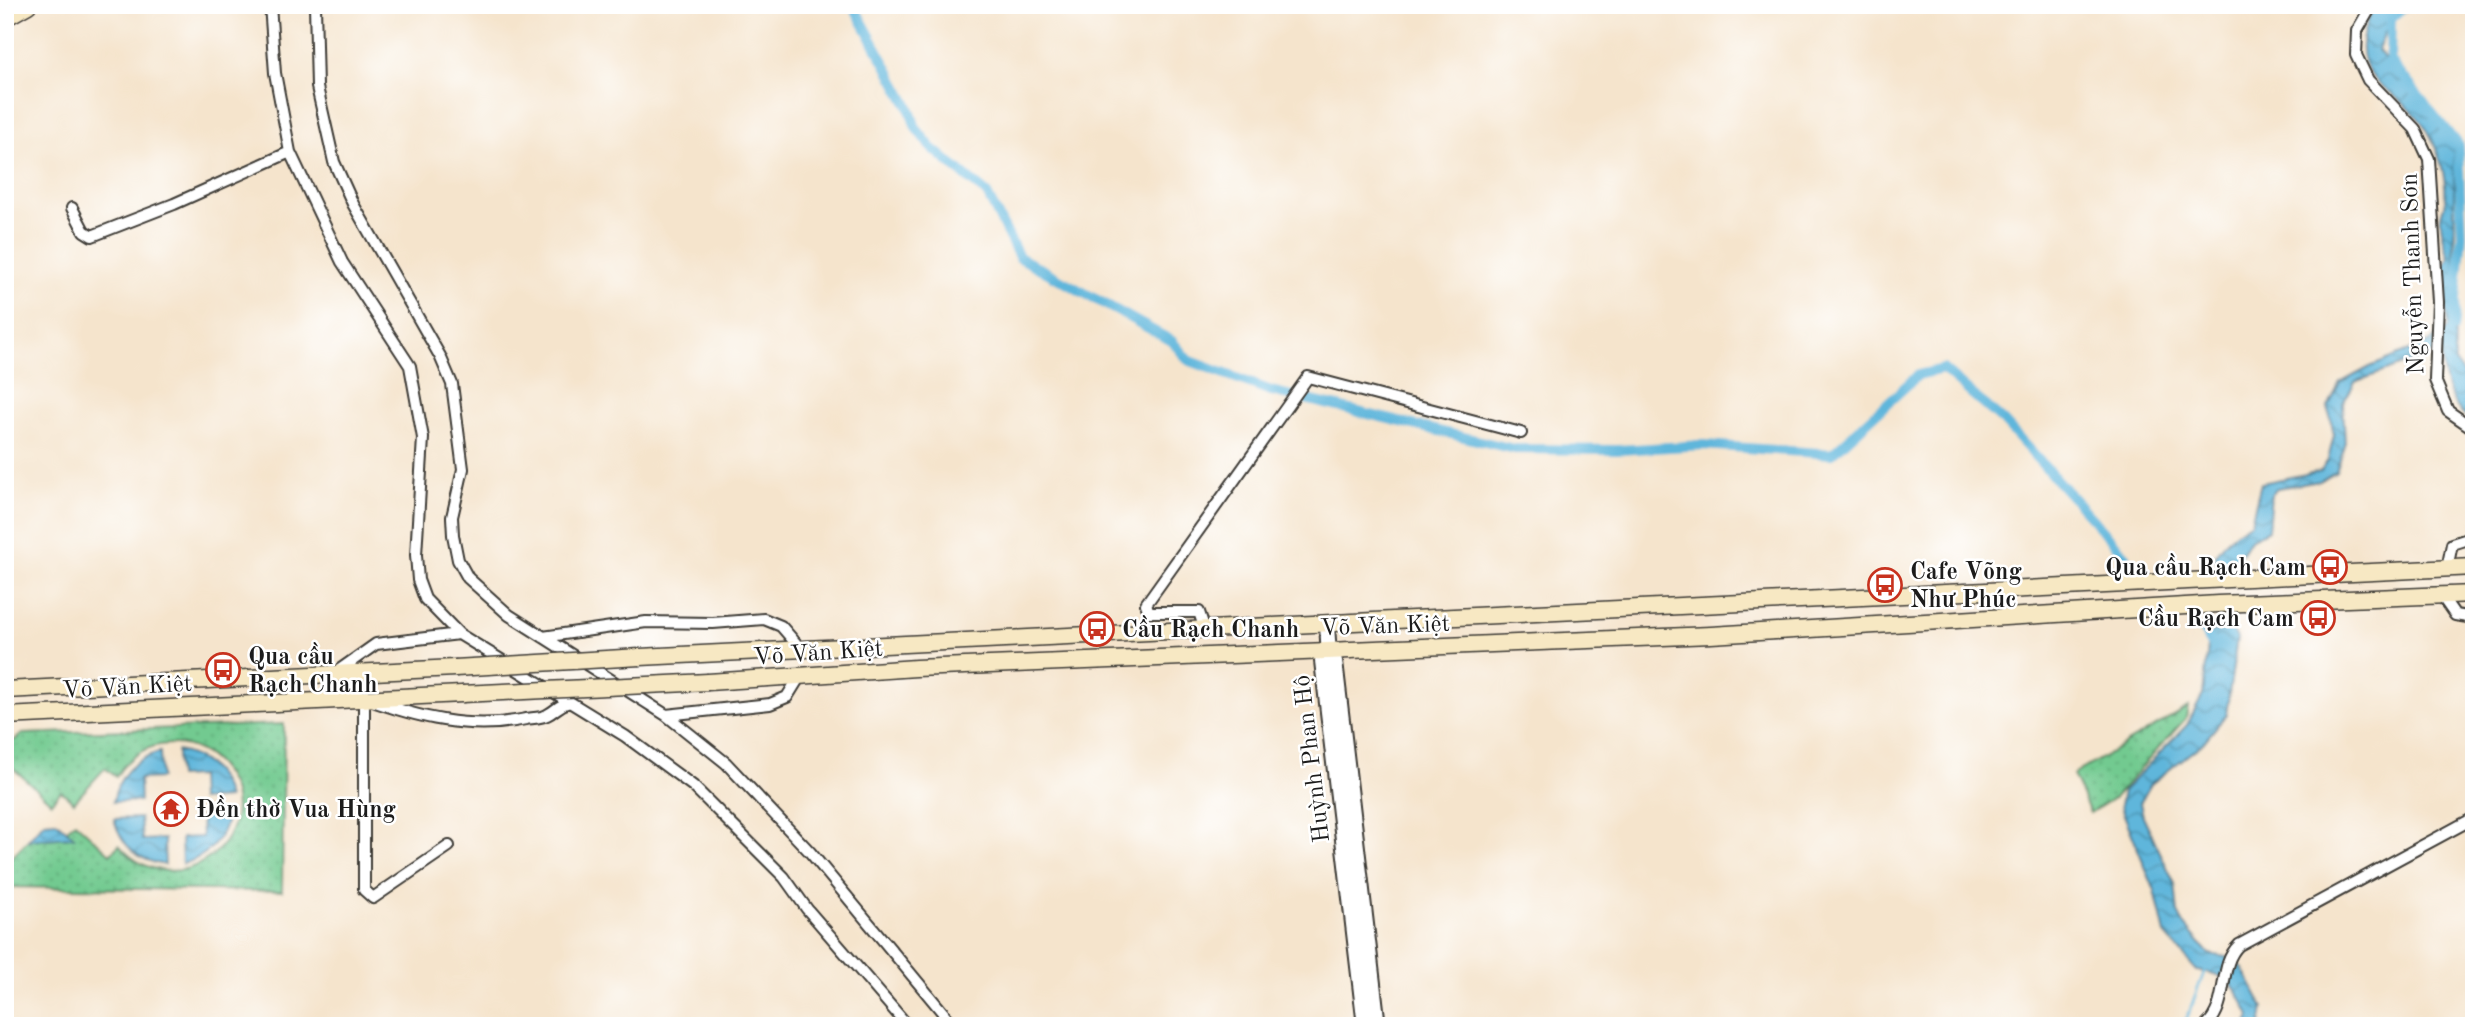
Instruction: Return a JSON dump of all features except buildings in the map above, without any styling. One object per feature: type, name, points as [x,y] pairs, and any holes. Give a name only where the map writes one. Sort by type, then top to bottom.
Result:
[{"type":"main road","points":[[5,18],[28,5]]},
{"type":"main road","name":"Võ Văn Kiệt","points":[[5,690],[2474,567]]},
{"type":"main road","points":[[2005,616],[2006,591]]},
{"type":"main road","name":"Võ Văn Kiệt","points":[[5,716],[708,682],[916,668],[1710,635],[2005,616],[2474,594]]},
{"type":"street","points":[[270,5],[275,73],[289,152],[342,262],[410,366],[423,438],[418,580],[425,599],[459,634],[482,645],[669,767],[745,835],[785,877],[807,909],[908,1026]]},
{"type":"street","points":[[315,5],[317,87],[334,162],[364,225],[440,356],[456,401],[463,469],[452,519],[458,561],[482,594],[543,637],[666,715],[743,780],[842,890],[954,1026]]},
{"type":"street","name":"Nguyễn Thanh Sơn","points":[[2372,5],[2360,23],[2355,39],[2359,66],[2374,88],[2415,129],[2432,172],[2438,332],[2435,380],[2442,401],[2454,416],[2474,429]]},
{"type":"street","points":[[72,208],[84,231],[92,236],[174,204],[289,152]]},
{"type":"street","points":[[1205,630],[1199,612],[1149,612],[1146,604],[1289,405],[1303,380],[1315,377],[1521,433]]},
{"type":"street","points":[[2447,569],[2452,544],[2474,537]]},
{"type":"street","points":[[2441,596],[2455,615],[2474,618]]},
{"type":"street","points":[[543,637],[646,622],[713,623],[764,619],[781,626],[800,649]]},
{"type":"street","points":[[1327,625],[1328,652]]},
{"type":"street","points":[[334,674],[376,644],[459,634]]},
{"type":"street","name":"Huỳnh Phan Hộ","points":[[1365,1026],[1322,661],[1328,652],[1335,661],[1378,1026]]},
{"type":"street","points":[[666,715],[770,704],[788,697],[800,676]]},
{"type":"street","points":[[449,846],[373,898],[364,890],[364,698],[412,715],[473,724],[511,722],[547,715],[555,706],[570,702]]},
{"type":"street","points":[[2206,1026],[2219,1010],[2232,954],[2246,942],[2474,818]]},
{"type":"green space","points":[[2188,707],[2186,718],[2114,798],[2090,813],[2073,775]]},
{"type":"green space","points":[[284,724],[282,891],[5,887],[5,864],[28,840],[73,837],[66,830],[75,822],[110,854],[119,845],[142,864],[167,871],[191,867],[212,856],[227,838],[235,816],[234,792],[220,767],[211,758],[193,748],[180,744],[165,744],[148,748],[133,757],[116,777],[105,768],[74,802],[61,791],[51,802],[5,761],[5,740],[15,740],[22,734]]},
{"type":"water","points":[[2375,5],[2416,5],[2391,18],[2378,50],[2439,125],[2454,134],[2455,363],[2474,388],[2474,422],[2452,401],[2445,382],[2441,351],[2355,382],[2343,403],[2345,445],[2336,471],[2320,481],[2277,488],[2271,495],[2268,530],[2250,539],[2236,561],[2215,561],[2223,544],[2251,522],[2261,483],[2321,471],[2328,460],[2334,435],[2328,407],[2340,383],[2370,367],[2429,343],[2448,328],[2440,272],[2449,258],[2441,226],[2445,202],[2442,168],[2431,137],[2419,119],[2377,81],[2367,68],[2362,52],[2364,32]]},
{"type":"water","points":[[2232,630],[2237,638],[2226,715],[2203,743],[2151,784],[2140,803],[2143,816],[2175,884],[2178,913],[2183,923],[2209,954],[2227,957],[2242,967],[2264,1008],[2261,1026],[2246,1026],[2250,1016],[2231,984],[2217,975],[2197,971],[2165,934],[2155,891],[2120,805],[2123,791],[2187,725],[2203,695],[2209,636],[2214,632]]},
{"type":"water","points":[[177,751],[187,753],[210,767],[221,780],[228,798],[200,800],[199,776],[178,777]]},
{"type":"water","points":[[160,752],[161,778],[139,779],[140,801],[113,802],[119,784],[129,770],[142,759]]},
{"type":"water","points":[[228,815],[218,840],[199,857],[182,864],[181,838],[202,837],[201,816]]},
{"type":"water","points":[[140,818],[142,840],[164,839],[165,865],[147,860],[132,850],[121,837],[114,819]]},
{"type":"water","points":[[56,821],[74,837],[28,840],[44,822]]},
{"type":"waterway","points":[[853,5],[909,107],[916,128],[931,147],[987,194],[1019,257],[1172,341],[1188,360],[1271,391],[1514,449],[1617,450],[1704,445],[1832,454],[1918,375],[1943,369],[2003,421],[2126,556]]},
{"type":"waterway","points":[[2405,5],[2391,18],[2390,60],[2458,145],[2462,235],[2453,329]]},
{"type":"waterway","points":[[2203,630],[2214,647]]},
{"type":"waterway","points":[[2178,1026],[2187,1018],[2205,970]]},
{"type":"place","name":"Qua cầu Rạch Cam","points":[[2330,567]]},
{"type":"place","name":"Cafe Võng Như Phúc","points":[[1885,585]]},
{"type":"place","name":"Cầu Rạch Cam","points":[[2318,618]]},
{"type":"place","name":"Cầu Rạch Chanh","points":[[1097,629]]},
{"type":"place","name":"Qua cầu Rạch Chanh","points":[[223,670]]},
{"type":"place","name":"Đền thờ Vua Hùng","points":[[171,809]]}]
